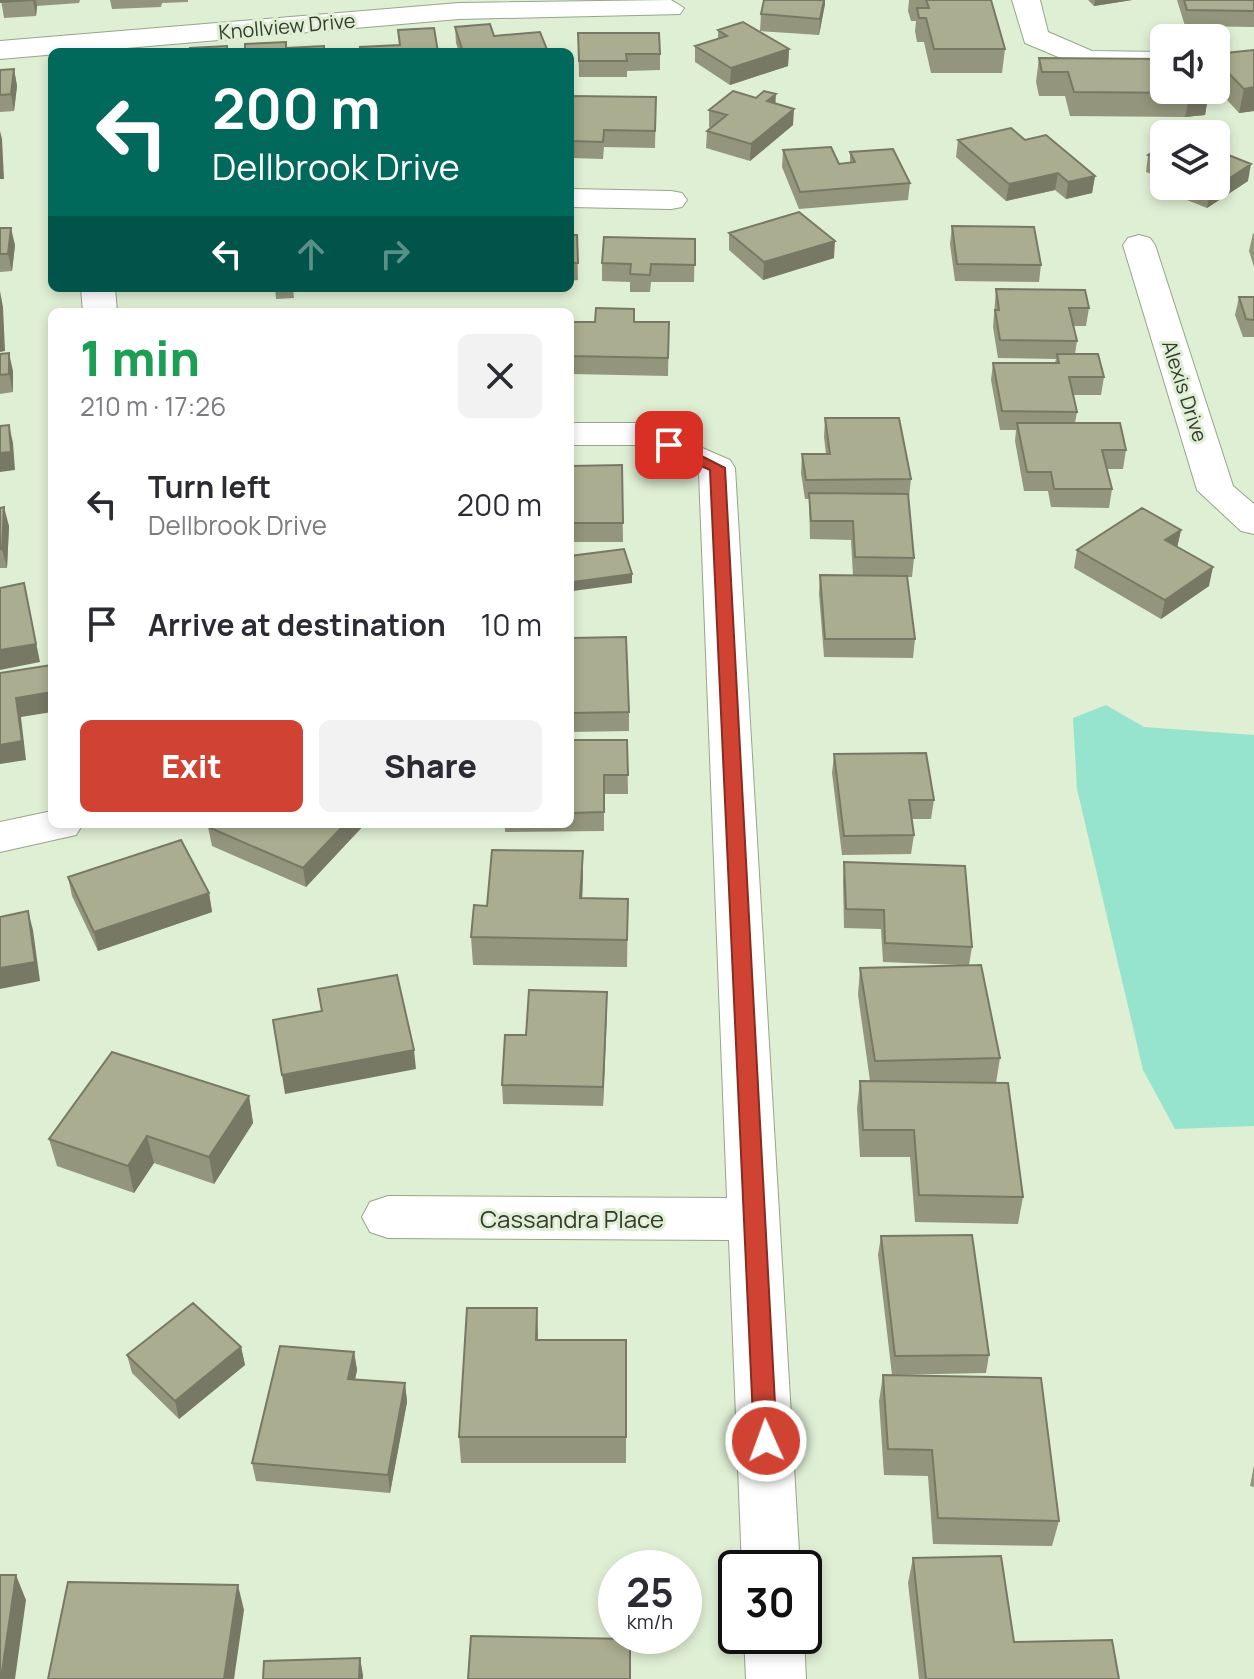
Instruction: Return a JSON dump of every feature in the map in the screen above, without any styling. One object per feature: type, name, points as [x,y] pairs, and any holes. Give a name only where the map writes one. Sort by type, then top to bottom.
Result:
[{"type":"street","points":[[1026,0],[1035,37],[1087,60],[1150,61]]},
{"type":"street","name":"Knollview Drive","points":[[57,48],[459,11],[670,8]]},
{"type":"street","name":"Knollview Drive","points":[[0,50],[48,48]]},
{"type":"street","points":[[574,198],[671,200]]},
{"type":"street","name":"Alexis Drive","points":[[1139,245],[1216,490],[1254,523]]},
{"type":"street","points":[[574,434],[645,434],[717,468],[770,1550]]},
{"type":"street","points":[[0,837],[48,827]]},
{"type":"street","name":"Cassandra Place","points":[[388,1217],[756,1219]]},
{"type":"street","points":[[775,1654],[776,1679]]},
{"type":"water","points":[[1106,705],[1144,727],[1254,735],[1254,1126],[1175,1129],[1143,1070],[1077,789],[1073,718]]},
{"type":"building","points":[[764,0],[824,0],[820,19],[761,14]]},
{"type":"building","points":[[926,0],[991,0],[1005,49],[934,49],[926,18],[919,18],[917,8],[929,8]]},
{"type":"building","points":[[1184,0],[1254,0],[1254,11],[1187,10]]},
{"type":"building","points":[[743,22],[789,49],[731,68],[695,46],[727,36],[718,30]]},
{"type":"building","points":[[490,24],[494,36],[540,32],[546,48],[462,48],[455,27]]},
{"type":"building","points":[[434,28],[437,48],[360,48],[400,45],[398,30]]},
{"type":"building","points":[[578,33],[659,33],[660,54],[626,54],[627,61],[579,61]]},
{"type":"building","points":[[286,42],[286,48],[245,48],[245,44]]},
{"type":"building","points":[[1254,50],[1254,87],[1244,89],[1230,74],[1230,53]]},
{"type":"building","points":[[1039,58],[1150,59],[1150,93],[1074,92],[1068,72],[1042,72]]},
{"type":"building","points":[[14,69],[11,94],[0,95],[0,70]]},
{"type":"building","points":[[733,91],[756,98],[764,91],[776,94],[767,101],[794,109],[751,144],[707,131],[727,115],[709,110]]},
{"type":"building","points":[[574,96],[656,97],[655,131],[604,130],[603,142],[574,141]]},
{"type":"building","points":[[1011,128],[1025,140],[1046,135],[1095,176],[1068,182],[1058,173],[1009,184],[958,140]]},
{"type":"building","points":[[831,147],[839,164],[855,162],[850,152],[893,149],[910,183],[800,192],[783,150]]},
{"type":"building","points":[[1230,156],[1251,164],[1230,178]]},
{"type":"building","points":[[799,212],[835,241],[764,262],[729,233]]},
{"type":"building","points":[[952,226],[1034,227],[1041,265],[957,264]]},
{"type":"building","points":[[0,228],[11,228],[8,254],[0,254]]},
{"type":"building","points":[[574,235],[577,235],[578,263],[574,263]]},
{"type":"building","points":[[604,237],[695,239],[695,265],[651,264],[650,275],[630,274],[631,264],[602,263]]},
{"type":"building","points":[[996,289],[1085,290],[1089,308],[1069,308],[1077,341],[1000,340],[995,310],[999,310]]},
{"type":"building","points":[[1239,297],[1254,297],[1254,320],[1246,319]]},
{"type":"building","points":[[596,308],[634,309],[634,322],[669,322],[668,358],[574,356],[574,322],[595,322]]},
{"type":"building","points":[[9,353],[9,374],[0,375],[0,354]]},
{"type":"building","points":[[1057,354],[1098,354],[1104,377],[1069,377],[1077,412],[1002,411],[993,363],[1059,363]]},
{"type":"building","points":[[825,418],[899,418],[911,479],[806,480],[802,454],[830,454]]},
{"type":"building","points":[[1017,423],[1120,423],[1126,450],[1102,450],[1112,489],[1054,489],[1051,472],[1027,472]]},
{"type":"building","points":[[9,425],[11,452],[0,453],[0,426]]},
{"type":"building","points":[[622,465],[623,523],[574,523],[574,466]]},
{"type":"building","points":[[809,493],[908,494],[914,558],[855,557],[853,521],[811,521]]},
{"type":"building","points":[[4,507],[2,549],[0,549],[0,508]]},
{"type":"building","points":[[1142,508],[1181,530],[1165,540],[1213,567],[1165,600],[1077,550]]},
{"type":"building","points":[[624,549],[632,574],[574,582],[574,555]]},
{"type":"building","points":[[820,575],[907,576],[915,639],[825,639]]},
{"type":"building","points":[[24,583],[36,644],[0,650],[0,588]]},
{"type":"building","points":[[626,637],[629,712],[574,713],[574,638]]},
{"type":"building","points":[[48,666],[48,693],[16,698],[22,741],[0,745],[0,673]]},
{"type":"building","points":[[574,740],[627,740],[628,775],[604,775],[604,812],[574,813]]},
{"type":"building","points":[[926,753],[934,800],[909,800],[914,835],[844,836],[834,754]]},
{"type":"building","points":[[210,828],[341,828],[303,868]]},
{"type":"building","points":[[181,840],[209,893],[94,932],[68,877]]},
{"type":"building","points":[[492,850],[583,851],[580,898],[628,899],[627,940],[471,937],[474,905],[487,906]]},
{"type":"building","points":[[844,862],[965,866],[972,947],[885,943],[884,910],[846,909]]},
{"type":"building","points":[[28,911],[35,962],[0,968],[0,917]]},
{"type":"building","points":[[981,965],[1000,1058],[875,1061],[860,968]]},
{"type":"building","points":[[397,975],[414,1050],[282,1075],[273,1020],[322,1011],[318,989]]},
{"type":"building","points":[[529,990],[607,992],[603,1087],[502,1085],[505,1035],[526,1035]]},
{"type":"building","points":[[112,1052],[249,1096],[209,1157],[147,1136],[128,1166],[49,1139]]},
{"type":"building","points":[[860,1081],[1008,1083],[1023,1197],[919,1195],[914,1130],[863,1130]]},
{"type":"building","points":[[972,1235],[989,1355],[895,1356],[881,1236]]},
{"type":"building","points":[[193,1303],[241,1347],[175,1401],[127,1355]]},
{"type":"building","points":[[467,1308],[537,1308],[536,1340],[626,1340],[626,1437],[459,1437]]},
{"type":"building","points":[[280,1346],[354,1352],[348,1379],[405,1383],[388,1475],[252,1463]]},
{"type":"building","points":[[883,1375],[1041,1378],[1059,1521],[938,1518],[932,1450],[888,1449]]},
{"type":"building","points":[[1001,1556],[1014,1642],[1112,1640],[1119,1679],[926,1679],[913,1558]]},
{"type":"building","points":[[0,1575],[16,1575],[1,1679],[0,1679]]},
{"type":"building","points":[[68,1582],[238,1585],[224,1679],[48,1679]]},
{"type":"building","points":[[471,1636],[598,1638],[598,1654],[630,1654],[630,1679],[468,1679]]},
{"type":"building","points":[[360,1658],[359,1679],[263,1679],[264,1661]]},
{"type":"route","points":[[669,445],[717,468],[766,1441]]}]
